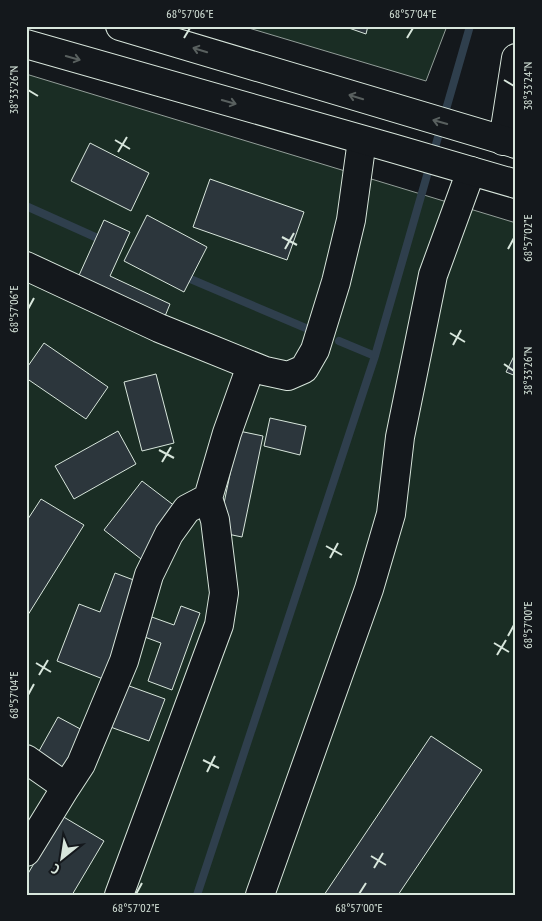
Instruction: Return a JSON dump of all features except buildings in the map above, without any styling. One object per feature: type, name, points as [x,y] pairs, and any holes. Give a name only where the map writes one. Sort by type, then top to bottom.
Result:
[{"type":"main road","points":[[120,26],[499,139],[516,58]]},
{"type":"main road","points":[[26,44],[516,184]]},
{"type":"main road","points":[[26,266],[159,328],[251,366],[288,376],[304,370],[315,350],[336,282],[352,220],[362,140]]},
{"type":"main road","points":[[260,895],[369,590],[391,514],[400,437],[433,275],[466,170]]},
{"type":"main road","points":[[120,895],[219,625],[224,593],[215,520],[208,498],[226,432],[251,366]]},
{"type":"main road","points":[[26,852],[81,764],[124,661],[149,575],[169,534],[187,509],[208,498]]},
{"type":"main road","points":[[26,760],[66,787]]},
{"type":"green space","points":[[242,26],[447,26],[426,81]]},
{"type":"green space","points":[[26,74],[516,223],[516,895],[26,895]]},
{"type":"waterway","points":[[197,895],[375,356],[470,26]]},
{"type":"waterway","points":[[26,206],[104,241]]},
{"type":"waterway","points":[[181,275],[308,329]]},
{"type":"waterway","points":[[339,341],[375,356]]}]
